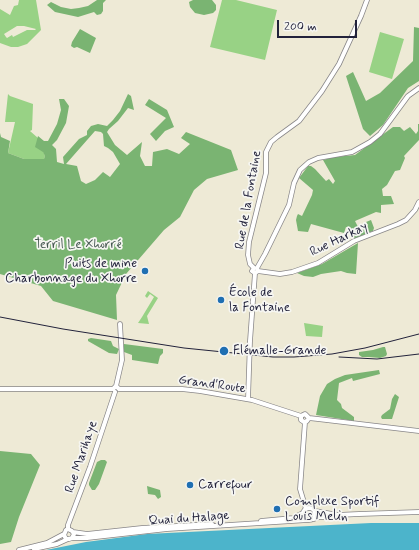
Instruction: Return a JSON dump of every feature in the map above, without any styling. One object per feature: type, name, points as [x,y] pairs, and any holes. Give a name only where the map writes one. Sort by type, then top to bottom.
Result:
[{"type":"street","name":"Rue de la Fontaine","points":[[256,270],[250,264],[248,242],[266,173],[266,152],[277,137],[299,122],[322,91],[339,64],[367,0]]},
{"type":"street","points":[[248,399],[249,360],[256,270],[289,205],[294,182],[300,170],[309,162],[318,158],[352,152],[370,142],[380,134],[408,96],[419,88]]},
{"type":"street","name":"Rue Harkay","points":[[256,270],[280,274],[292,272],[318,263],[354,241],[406,220],[415,210],[419,202]]},
{"type":"street","name":"Rue Marihaye","points":[[68,529],[68,525],[90,467],[116,389],[122,360],[120,324]]},
{"type":"street","name":"Grand'Route","points":[[0,388],[182,389],[248,399],[301,416],[306,414],[309,418],[419,431]]},
{"type":"street","points":[[301,416],[301,420],[305,422]]},
{"type":"street","points":[[307,520],[304,518],[305,511],[300,489],[305,422],[309,418]]},
{"type":"street","name":"Quai du Halage","points":[[73,532],[86,534],[142,528],[293,518],[310,508],[315,511],[338,515],[419,512]]},
{"type":"street","points":[[314,519],[316,515],[315,511]]},
{"type":"street","name":"Quai du Halage","points":[[30,550],[56,544],[70,538],[87,538],[167,529],[307,520],[311,521],[318,517],[336,517],[338,515]]},
{"type":"street","points":[[19,550],[47,542],[64,534],[68,529],[73,532],[73,536],[70,538],[64,537],[64,534]]},
{"type":"green space","points":[[19,0],[36,0],[41,30],[27,44],[18,47],[11,47],[0,43],[0,9],[10,15],[14,6],[18,5]],"holes":[[[17,26],[36,29],[27,30],[13,37],[12,35],[7,38],[4,34]]]},
{"type":"green space","points":[[97,0],[106,0],[103,3],[103,11],[101,14],[97,15],[94,12],[78,17],[55,12],[47,5],[51,2],[61,7],[71,9],[88,6]]},
{"type":"green space","points":[[193,0],[212,0],[216,5],[216,10],[213,13],[204,15],[195,13],[190,7],[189,2]]},
{"type":"green space","points":[[222,0],[236,0],[277,10],[265,60],[210,47]]},
{"type":"green space","points":[[414,27],[419,28],[419,81],[408,88],[383,125],[370,136],[363,129],[346,76],[353,72],[366,101],[380,93],[413,61]]},
{"type":"green space","points":[[80,29],[96,38],[90,53],[71,46]]},
{"type":"green space","points":[[380,32],[404,39],[392,79],[369,72]]},
{"type":"green space","points":[[8,94],[33,104],[32,130],[30,131],[38,138],[45,156],[44,159],[24,159],[8,153],[15,122],[5,122]]},
{"type":"green space","name":"Terril Le Xhorré","points":[[128,94],[131,96],[134,110],[128,108],[107,132],[115,145],[127,155],[142,142],[140,156],[145,166],[152,166],[153,152],[167,149],[179,154],[190,144],[181,138],[186,132],[231,150],[238,170],[207,179],[194,190],[180,217],[164,230],[126,274],[116,295],[117,320],[53,301],[41,286],[0,274],[0,133],[1,137],[10,141],[8,153],[24,159],[44,159],[45,156],[43,152],[35,147],[38,136],[44,141],[48,141],[57,124],[61,110],[59,99],[64,99],[69,106],[66,123],[57,140],[52,145],[56,149],[57,162],[64,164],[63,157],[79,139],[87,135],[87,131],[91,126],[98,124],[107,126],[120,111]],"holes":[[[95,131],[103,134],[104,146],[113,152],[120,164],[110,177],[103,172],[95,180],[86,184],[81,181],[77,166],[66,164]]]},
{"type":"green space","points":[[149,99],[167,110],[174,127],[165,131],[156,141],[150,134],[166,118],[145,105]]},
{"type":"green space","points":[[418,124],[419,140],[404,156],[405,158],[400,170],[395,171],[387,185],[382,189],[383,196],[391,196],[394,204],[381,205],[381,213],[376,212],[355,221],[359,229],[361,228],[363,230],[368,225],[366,222],[371,220],[374,228],[373,231],[354,239],[349,228],[346,227],[344,233],[311,224],[308,232],[298,231],[296,220],[297,216],[298,214],[302,216],[313,190],[299,178],[308,166],[311,166],[326,181],[329,179],[333,184],[335,181],[323,160],[334,157],[355,155],[393,127],[400,127],[404,131],[410,127],[416,134],[418,131]]},
{"type":"green space","points":[[358,243],[356,274],[341,271],[321,274],[313,277],[304,276],[297,273],[322,264]]},
{"type":"green space","points":[[148,291],[158,298],[147,316],[149,324],[138,323],[154,297],[150,294],[147,298],[145,296]]},
{"type":"green space","points":[[304,323],[323,326],[322,337],[306,336]]},
{"type":"green space","points":[[91,338],[111,341],[113,346],[119,349],[117,354],[109,353],[88,341],[88,339]]},
{"type":"green space","points":[[124,344],[163,349],[163,353],[160,356],[158,364],[132,360],[132,355],[124,352]]},
{"type":"green space","points":[[385,347],[387,354],[386,356],[380,358],[362,357],[359,355],[359,352]]},
{"type":"green space","points":[[379,370],[380,374],[353,381],[352,378],[339,383],[337,400],[341,404],[342,408],[354,417],[354,421],[316,415],[320,396],[327,384],[345,375]]},
{"type":"green space","points":[[395,394],[399,397],[392,419],[382,419],[382,415],[390,409],[392,399]]},
{"type":"green space","points":[[0,451],[31,454],[40,465],[19,517],[11,542],[0,544]]},
{"type":"green space","points":[[105,460],[107,462],[99,484],[95,490],[92,490],[89,483],[97,462]]},
{"type":"green space","points":[[147,486],[160,490],[161,497],[158,499],[155,495],[148,494]]},
{"type":"water","points":[[371,523],[419,523],[419,550],[46,550],[86,542],[147,534]]},
{"type":"railway","points":[[0,317],[63,329],[184,348],[273,357],[332,354],[365,348],[419,334]]},
{"type":"railway","points":[[339,357],[377,359],[419,354]]},
{"type":"place","name":"Puits de mine Charbonnage du Xhorre","points":[[145,271]]},
{"type":"place","name":"École de la Fontaine","points":[[221,300]]},
{"type":"place","name":"Flémalle-Grande","points":[[224,351]]},
{"type":"place","name":"Carrefour","points":[[190,485]]},
{"type":"place","name":"Complexe Sportif Louis Melin","points":[[277,509]]}]
